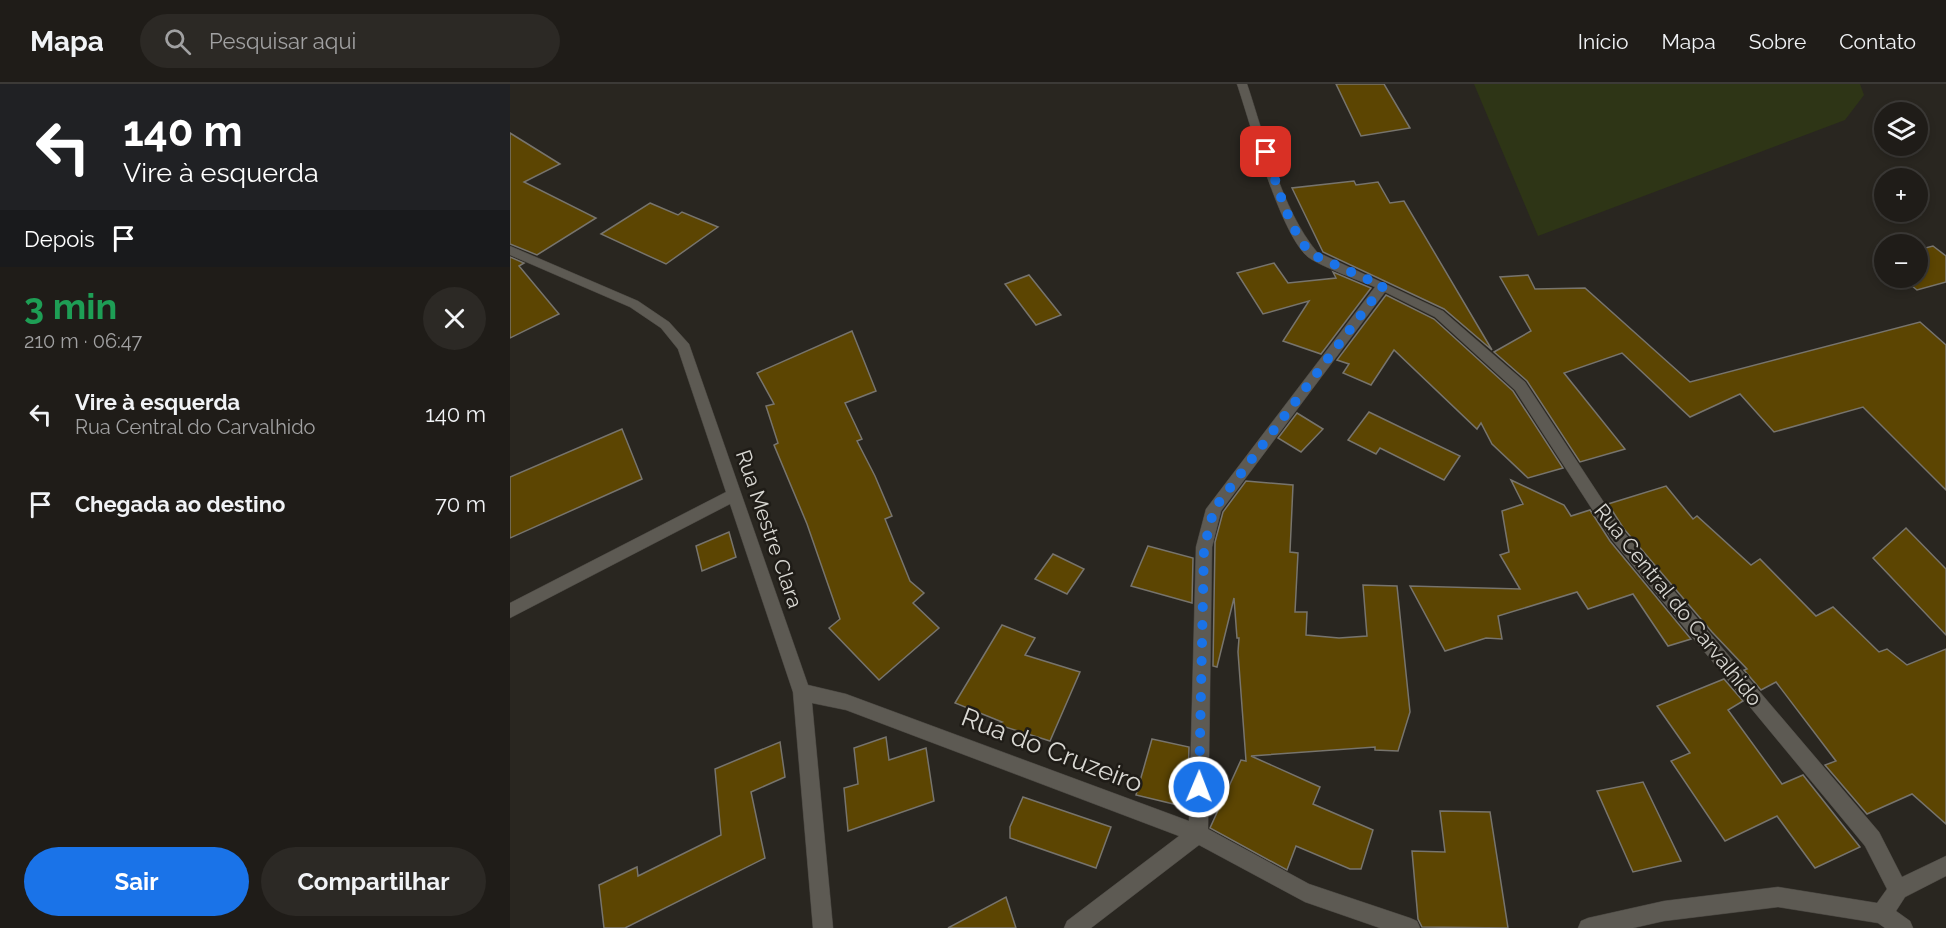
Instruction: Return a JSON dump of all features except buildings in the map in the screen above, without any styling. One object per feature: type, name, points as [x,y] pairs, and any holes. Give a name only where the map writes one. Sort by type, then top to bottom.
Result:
[{"type":"street","name":"Rua Central do Carvalhido","points":[[1242,84],[1282,197],[1306,249],[1313,255],[1439,314],[1520,386],[1617,535],[1872,839],[1898,890]]},
{"type":"street","name":"Rua Mestre Clara","points":[[510,250],[634,304],[665,325],[684,347],[802,692],[823,928]]},
{"type":"street","points":[[1074,928],[1198,834],[1204,548],[1214,509],[1383,286]]},
{"type":"street","points":[[510,611],[735,494]]},
{"type":"street","name":"Rua do Cruzeiro","points":[[802,692],[846,702],[1198,834],[1305,892],[1410,928]]},
{"type":"street","points":[[1882,914],[1898,890],[1946,866]]},
{"type":"street","points":[[1588,928],[1664,911],[1778,897],[1882,914],[1903,928]]},
{"type":"green space","points":[[1474,84],[1860,84],[1864,95],[1845,120],[1538,236]]},
{"type":"route","points":[[1199,787],[1204,548],[1214,509],[1383,286],[1313,255],[1306,249],[1282,197],[1266,152]]}]
